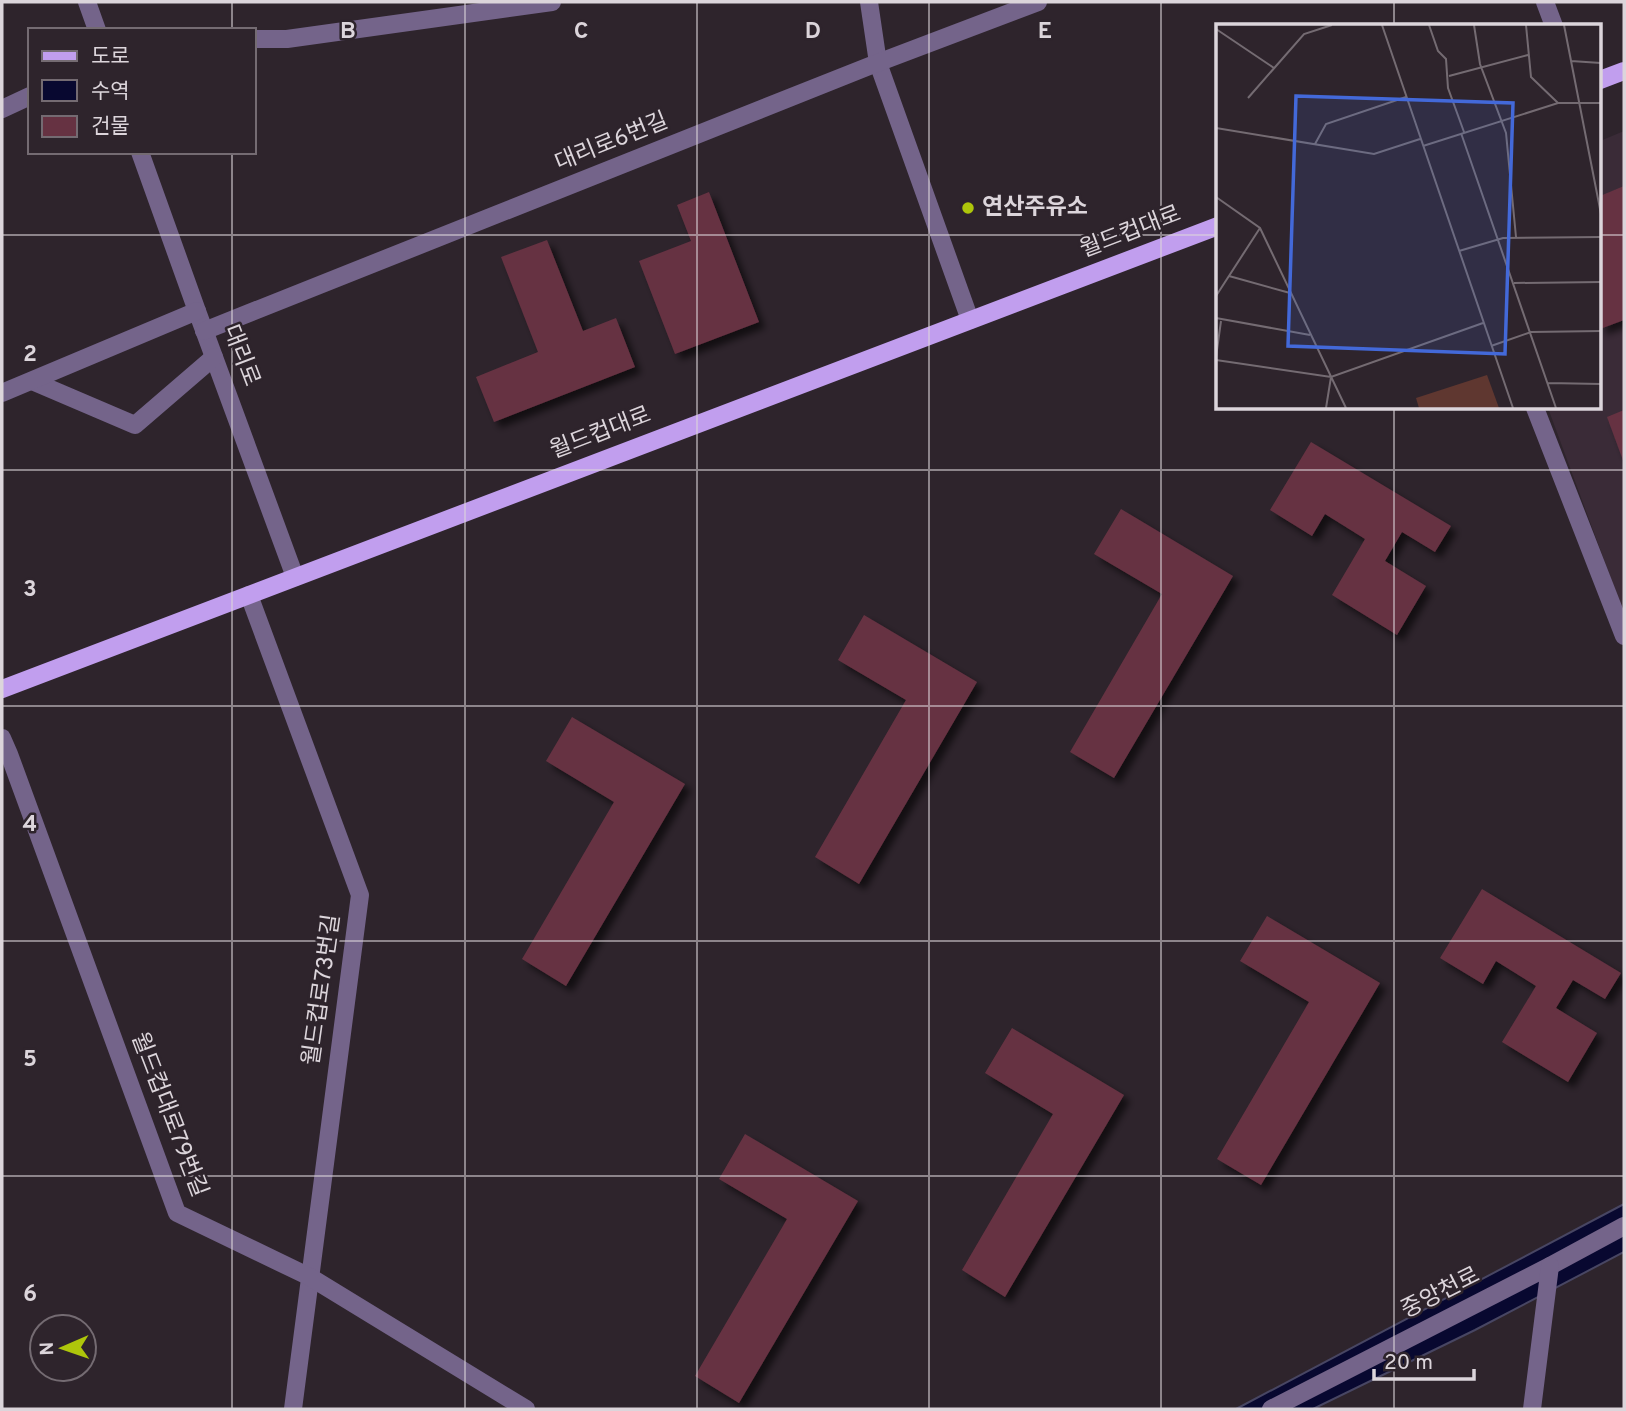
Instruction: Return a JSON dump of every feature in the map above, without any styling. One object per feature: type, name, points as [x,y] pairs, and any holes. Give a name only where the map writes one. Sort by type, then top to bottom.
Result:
[{"type":"main road","points":[[1602,79],[1624,71]]},
{"type":"main road","name":"월드컵대로","points":[[2,689],[1216,227]]},
{"type":"street","points":[[88,2],[96,28]]},
{"type":"street","points":[[256,39],[287,39],[552,2]]},
{"type":"street","points":[[869,2],[878,63],[970,320]]},
{"type":"street","name":"대리로6번길","points":[[204,331],[1038,2]]},
{"type":"street","points":[[1545,2],[1553,24]]},
{"type":"street","points":[[2,110],[28,97]]},
{"type":"street","name":"대리로","points":[[141,154],[295,577]]},
{"type":"street","points":[[2,393],[197,311]]},
{"type":"street","points":[[32,381],[135,425],[214,357]]},
{"type":"street","points":[[1536,410],[1624,636]]},
{"type":"street","name":"월드컵로73번길","points":[[249,595],[360,895],[293,1409]]},
{"type":"street","name":"월드컵대로79번길","points":[[2,738],[177,1213],[310,1277],[526,1409]]},
{"type":"street","name":"중앙천로","points":[[1277,1408],[1624,1226]]},
{"type":"street","points":[[1532,1409],[1550,1266]]},
{"type":"shaded area","points":[[1624,131],[1624,614],[1549,410],[1602,410],[1602,140]]},
{"type":"water","points":[[1624,1204],[1624,1252],[1475,1330],[1313,1409],[1236,1409]]},
{"type":"building","points":[[1624,186],[1624,320],[1602,328],[1602,195]]},
{"type":"building","points":[[709,192],[759,322],[675,354],[639,261],[691,241],[677,205]]},
{"type":"building","points":[[547,240],[583,331],[616,318],[635,367],[494,422],[476,377],[538,352],[501,257]]},
{"type":"building","points":[[1624,410],[1624,463],[1607,417]]},
{"type":"building","points":[[1311,442],[1451,526],[1435,552],[1402,532],[1385,561],[1426,586],[1397,635],[1332,595],[1365,539],[1325,514],[1312,536],[1270,510]]},
{"type":"building","points":[[1121,509],[1233,576],[1114,778],[1070,752],[1162,594],[1094,554]]},
{"type":"building","points":[[864,615],[977,682],[859,884],[815,857],[906,700],[838,660]]},
{"type":"building","points":[[572,717],[685,784],[566,986],[522,959],[614,802],[546,761]]},
{"type":"building","points":[[1482,889],[1621,973],[1605,999],[1573,980],[1556,1008],[1597,1033],[1568,1082],[1502,1042],[1536,986],[1496,961],[1483,984],[1440,958]]},
{"type":"building","points":[[1267,916],[1380,983],[1261,1185],[1217,1159],[1309,1002],[1240,961]]},
{"type":"building","points":[[1012,1028],[1124,1095],[1005,1297],[962,1270],[1053,1114],[985,1073]]},
{"type":"building","points":[[745,1134],[858,1201],[739,1403],[695,1376],[787,1219],[719,1179]]},
{"type":"place","name":"연산주유소","points":[[968,208]]}]
